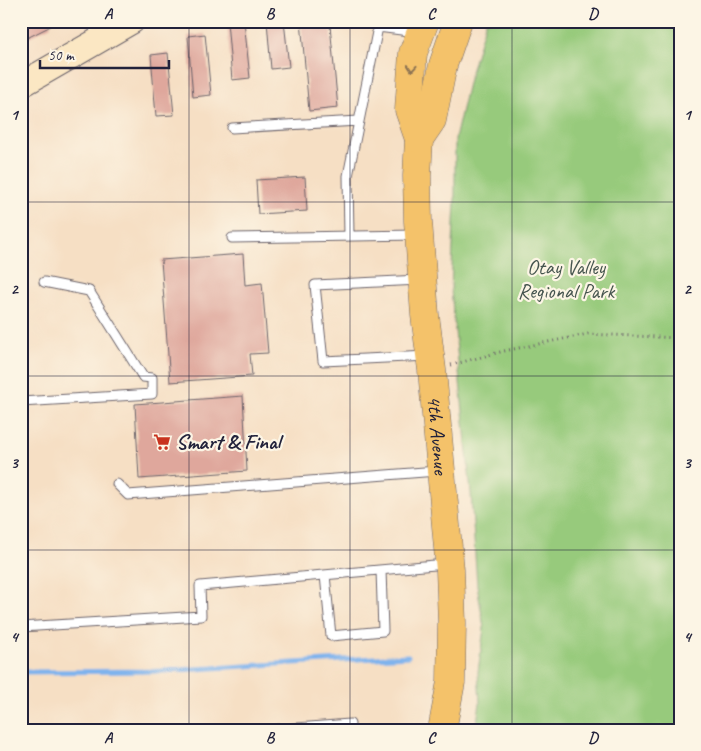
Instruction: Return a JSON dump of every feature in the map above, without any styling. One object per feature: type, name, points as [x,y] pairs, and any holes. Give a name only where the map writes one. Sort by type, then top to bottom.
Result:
[{"type":"main road","points":[[21,85],[95,30],[132,21]]},
{"type":"main road","name":"4th Avenue","points":[[419,139],[432,120],[443,66],[458,21]]},
{"type":"main road","name":"4th Avenue","points":[[423,27],[414,53],[409,110],[419,139],[417,176],[422,280],[450,564],[451,682],[442,730]]},
{"type":"lane","points":[[349,236],[348,176],[378,27],[423,27]]},
{"type":"lane","points":[[232,128],[359,121]]},
{"type":"lane","points":[[232,238],[419,235]]},
{"type":"lane","points":[[422,280],[315,286],[323,361],[430,363]]},
{"type":"lane","points":[[21,402],[152,394],[152,378],[143,377],[88,291],[44,282]]},
{"type":"lane","points":[[117,484],[128,495],[440,471]]},
{"type":"lane","points":[[21,627],[201,616],[200,586],[450,564]]},
{"type":"lane","points":[[325,575],[331,636],[383,631],[381,570]]},
{"type":"lane","points":[[269,730],[350,724],[348,730]]},
{"type":"path","points":[[430,363],[504,351],[588,334],[680,338]]},
{"type":"green space","name":"Otay Valley Regional Park","points":[[486,21],[680,21],[680,730],[477,730],[480,703],[478,672],[484,628],[477,585],[471,493],[451,290],[455,201],[455,139],[469,79]]},
{"type":"building","points":[[21,21],[48,21],[51,26],[23,40],[21,37]]},
{"type":"building","points":[[227,21],[244,21],[250,78],[232,80]]},
{"type":"building","points":[[267,21],[284,21],[289,67],[271,69]]},
{"type":"building","points":[[301,21],[345,21],[342,24],[330,25],[338,108],[309,111]]},
{"type":"building","points":[[205,34],[211,95],[193,97],[188,36]]},
{"type":"building","points":[[168,53],[174,115],[156,116],[151,55]]},
{"type":"building","points":[[305,177],[307,211],[258,214],[256,180]]},
{"type":"building","points":[[243,254],[245,285],[262,283],[268,353],[250,354],[252,376],[170,382],[161,260]]},
{"type":"building","points":[[243,396],[247,471],[139,479],[135,404]]},
{"type":"waterway","points":[[21,672],[161,671],[408,656]]},
{"type":"place","name":"Smart & Final","points":[[162,442]]}]
